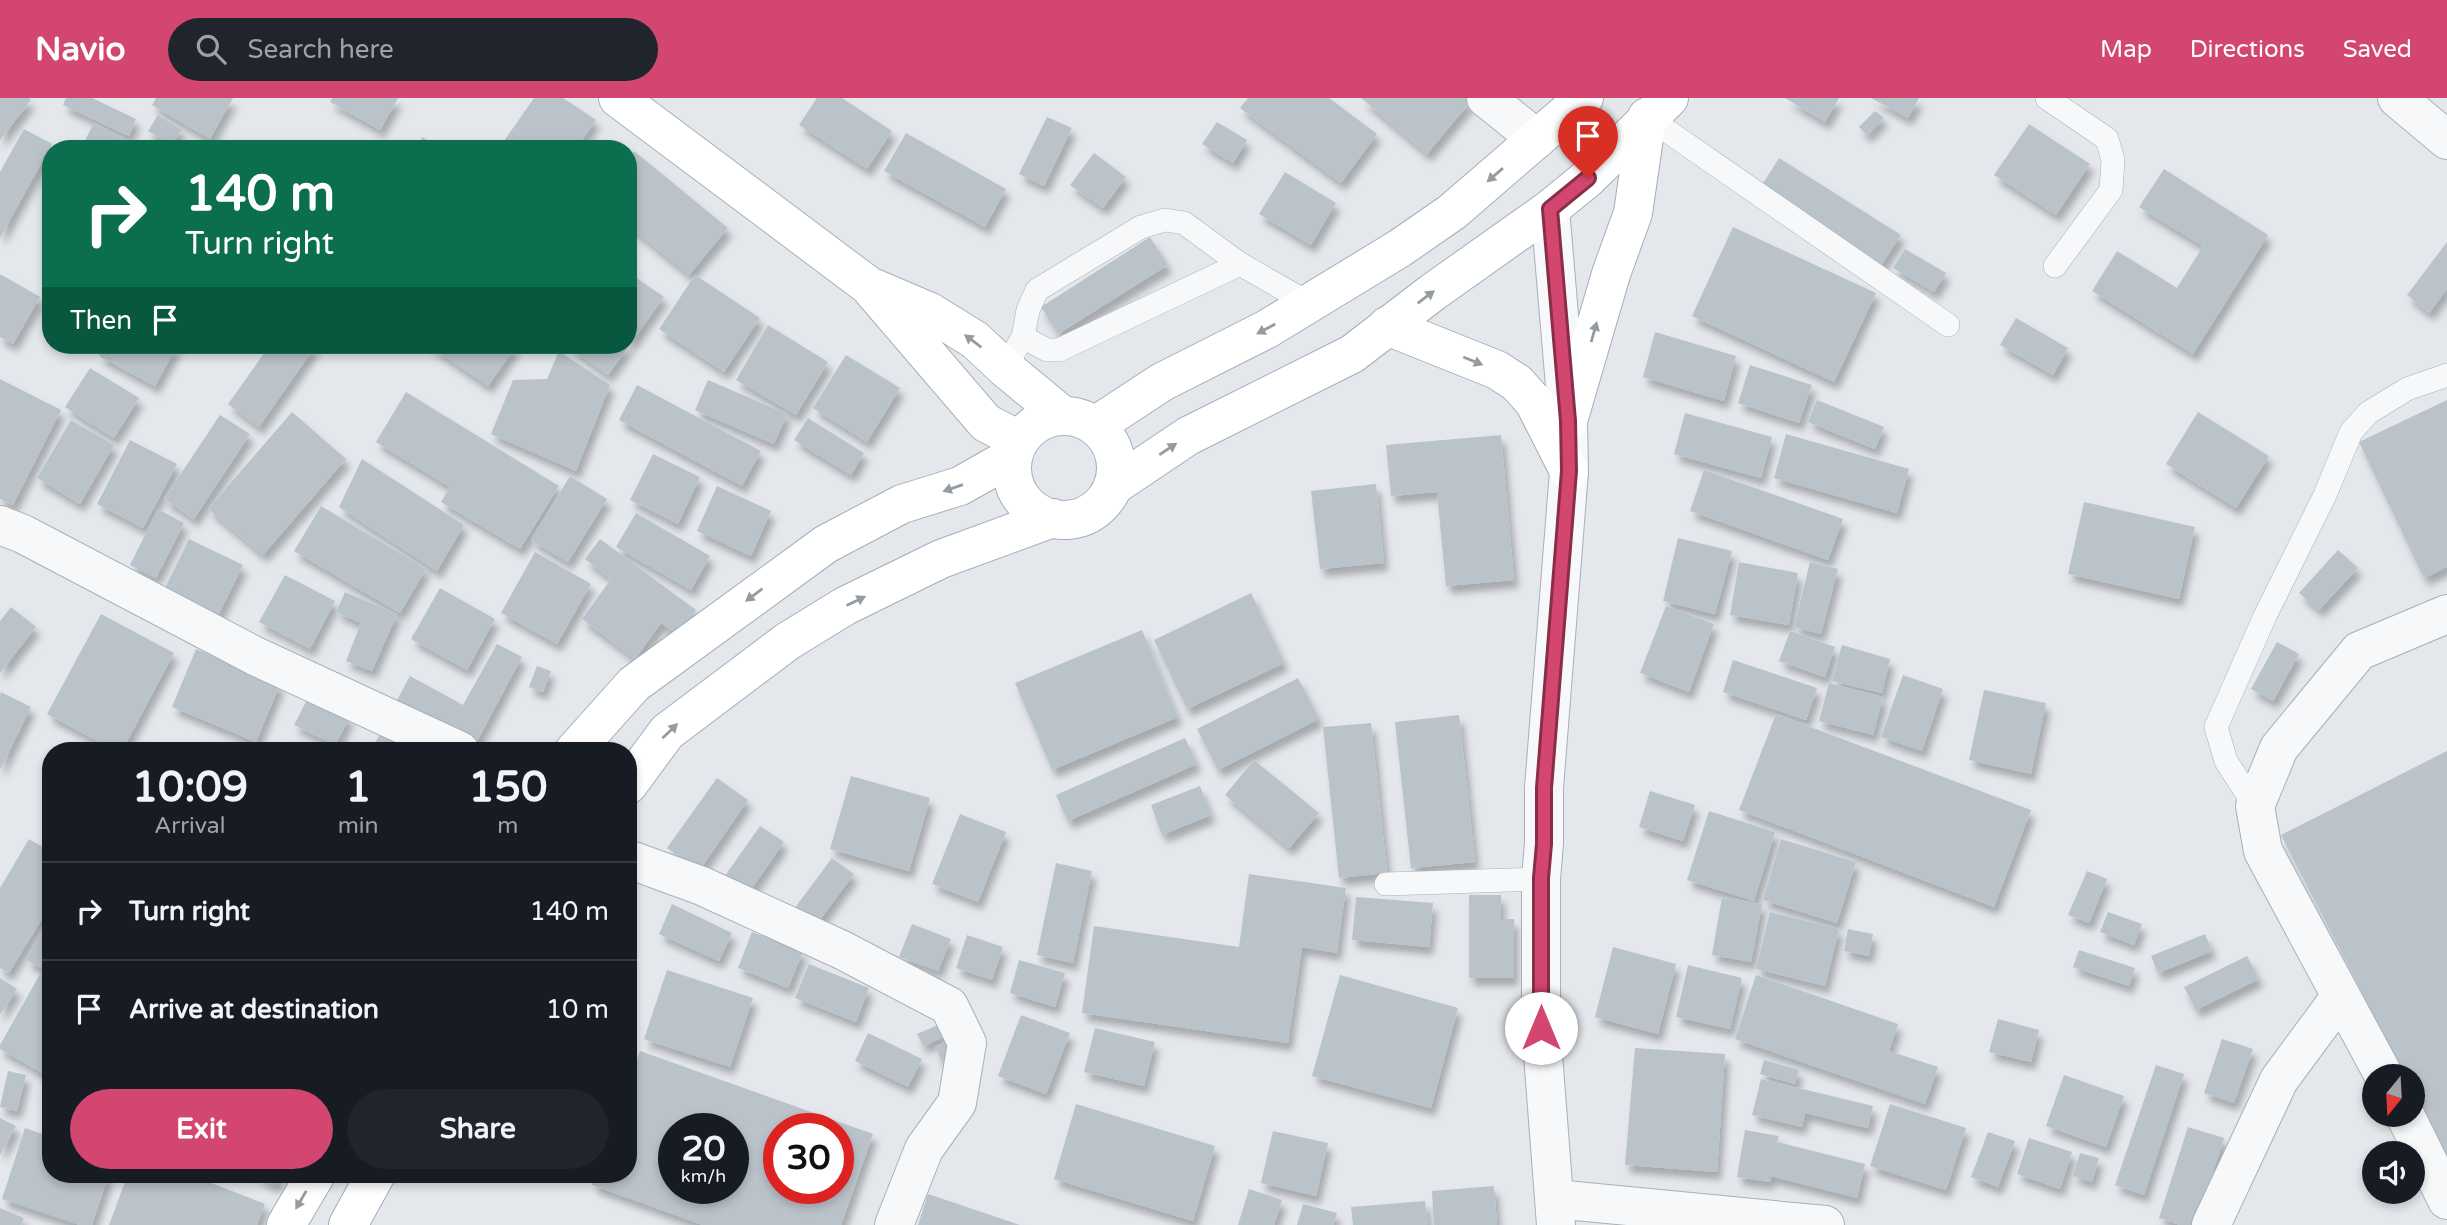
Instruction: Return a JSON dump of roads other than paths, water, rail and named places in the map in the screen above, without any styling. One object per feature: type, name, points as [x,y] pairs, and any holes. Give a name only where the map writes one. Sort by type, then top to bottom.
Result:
[{"type":"main road","points":[[618,98],[869,286],[986,423],[1016,448]]},
{"type":"main road","points":[[582,742],[634,684],[826,544],[902,504],[960,486],[1016,448],[1031,427],[1046,419],[1079,421],[1162,382],[1311,304],[1452,212],[1584,98]]},
{"type":"main road","points":[[1112,487],[1188,436],[1352,354],[1550,209],[1588,178],[1658,108]]},
{"type":"main road","points":[[1568,421],[1611,274],[1633,213],[1658,108]]},
{"type":"main road","points":[[869,286],[930,312],[975,340],[1014,352],[1079,421],[1107,439],[1114,454],[1116,471],[1112,487],[1103,502],[1088,514],[1071,519],[1053,518],[1037,513],[1024,502],[1016,488],[1012,472],[1016,448]]},
{"type":"main road","points":[[1387,326],[1497,370],[1517,383],[1534,402],[1569,471]]},
{"type":"main road","points":[[637,773],[667,732],[788,641],[845,606],[940,559],[1053,518]]},
{"type":"main road","points":[[286,1225],[311,1183]]},
{"type":"main road","points":[[348,1225],[371,1183]]},
{"type":"street","points":[[1486,98],[1537,139]]},
{"type":"street","points":[[2397,98],[2447,140]]},
{"type":"street","points":[[1550,209],[1568,421],[1569,471],[1544,788],[1541,878],[1541,1028],[1555,1212],[1825,1225]]},
{"type":"street","points":[[0,524],[255,656],[441,742]]},
{"type":"street","points":[[2378,1064],[2263,851],[2255,806],[2279,748],[2359,652],[2447,614]]},
{"type":"street","points":[[637,862],[702,887],[842,950],[949,1006],[967,1042],[957,1103],[924,1149],[894,1225]]},
{"type":"street","points":[[2211,1225],[2280,1080],[2341,996]]},
{"type":"street","points":[[2411,1127],[2447,1200]]},
{"type":"lane","points":[[2046,98],[2107,139],[2113,160],[2110,190],[2055,266]]},
{"type":"lane","points":[[1658,108],[1948,325]]},
{"type":"lane","points":[[1240,264],[1059,350],[1014,352],[1037,290],[1141,227],[1164,220],[1184,223],[1240,264],[1311,304]]},
{"type":"lane","points":[[2255,806],[2225,761],[2216,727],[2265,616],[2325,495],[2351,432],[2368,413],[2407,389],[2447,374]]},
{"type":"lane","points":[[1387,884],[1541,878]]}]
